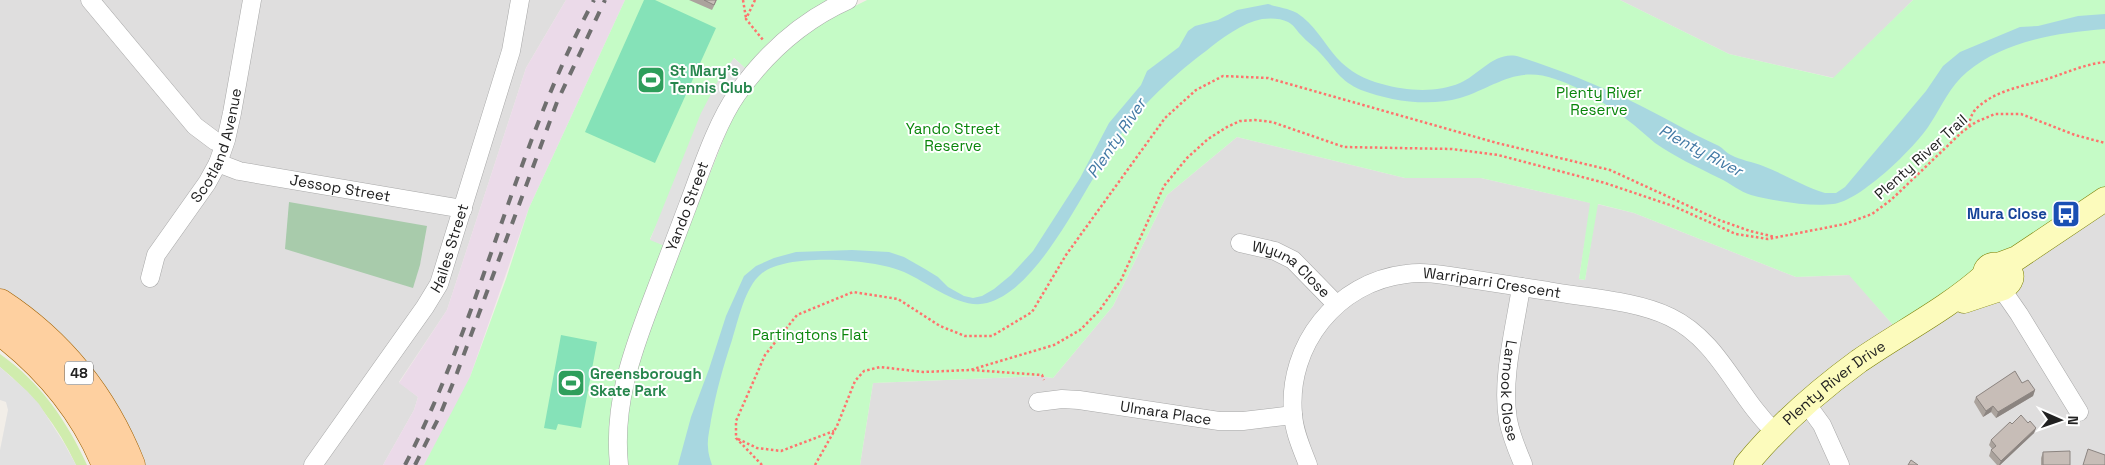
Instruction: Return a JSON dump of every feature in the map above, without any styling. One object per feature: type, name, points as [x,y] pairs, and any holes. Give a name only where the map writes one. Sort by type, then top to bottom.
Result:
[{"type":"main road","name":"48","points":[[0,303],[42,334],[79,372],[110,418],[131,465]]},
{"type":"main road","name":"48","points":[[0,331],[28,354],[57,384],[88,428],[106,465]]},
{"type":"street","points":[[90,0],[195,126],[215,141],[224,144]]},
{"type":"street","name":"Scotland Avenue","points":[[150,278],[156,255],[207,183],[218,163],[232,113],[252,0]]},
{"type":"street","name":"Hailes Street","points":[[313,465],[434,295],[443,274],[511,51],[520,0]]},
{"type":"street","name":"Yando Street","points":[[620,465],[619,410],[626,370],[700,173],[724,116],[735,96],[772,50],[807,22],[848,0]]},
{"type":"street","name":"Jessop Street","points":[[218,163],[239,171],[463,209]]},
{"type":"street","name":"Plenty River Drive","points":[[2001,280],[2017,258],[2105,200]]},
{"type":"street","name":"Plenty River Drive","points":[[1746,465],[1806,403],[1859,362],[1934,313],[2001,280],[2022,265],[2105,216]]},
{"type":"street","name":"Wyuna Close","points":[[1240,243],[1275,251],[1293,260],[1336,304]]},
{"type":"street","name":"Warriparri Crescent","points":[[1308,465],[1299,441],[1293,415],[1293,390],[1302,353],[1312,332],[1336,304],[1370,283],[1407,274],[1441,274],[1521,287],[1629,305],[1669,317],[1684,325],[1712,349],[1752,408],[1776,433]]},
{"type":"street","points":[[2001,280],[2019,314],[2079,412]]},
{"type":"street","name":"Larnook Close","points":[[1521,287],[1506,402],[1508,420],[1523,464]]},
{"type":"street","name":"Ulmara Place","points":[[1038,402],[1062,399],[1079,400],[1219,421],[1243,421],[1293,415]]},
{"type":"street","points":[[1806,403],[1825,431],[1840,465]]},
{"type":"path","points":[[744,0],[746,19],[772,50]]},
{"type":"path","points":[[746,19],[755,0]]},
{"type":"path","points":[[1969,126],[1973,112],[1994,97],[2076,68],[2105,62]]},
{"type":"path","points":[[762,465],[736,438],[736,421],[765,355],[798,315],[854,292],[898,299],[940,326],[965,336],[992,336],[1032,312],[1066,256],[1166,118],[1196,90],[1223,76],[1268,78],[1497,144],[1610,170],[1719,220],[1758,234],[1779,238]]},
{"type":"path","name":"Plenty River Trail","points":[[1779,238],[1845,224],[1872,214],[1891,200],[1969,126],[1995,114],[2022,114],[2075,136],[2105,143]]},
{"type":"path","points":[[970,370],[1054,346],[1070,338],[1089,323],[1121,280],[1164,186],[1187,158],[1208,139],[1226,126],[1240,121],[1272,122],[1344,147],[1452,149],[1498,155],[1624,189],[1673,206],[1746,236],[1768,239],[1779,238]]},
{"type":"path","points":[[814,465],[834,431],[854,381],[864,371],[880,367],[923,372],[970,370],[1030,373],[1042,375],[1044,380]]},
{"type":"path","points":[[736,438],[757,448],[780,451],[834,431]]},
{"type":"shaded area","points":[[0,0],[566,0],[526,68],[447,310],[399,382],[418,397],[414,410],[383,465],[141,465],[0,292]]},
{"type":"shaded area","points":[[566,0],[625,0],[529,208],[470,377],[458,403],[424,465],[383,465],[414,410],[418,397],[399,383],[447,310],[526,68]]},
{"type":"shaded area","points":[[1620,0],[1913,0],[1834,78],[1729,54]]},
{"type":"shaded area","points":[[734,58],[746,69],[665,246],[650,240],[701,113],[719,79]]},
{"type":"shaded area","points":[[1237,137],[1405,178],[1481,178],[1591,203],[1579,279],[1585,280],[1597,204],[1634,213],[1796,277],[1850,275],[1893,325],[2105,194],[2105,465],[860,465],[873,383],[1039,376],[1053,378],[1113,306],[1167,195]]},
{"type":"shaded area","points":[[0,367],[39,404],[76,465],[0,465],[0,450],[8,410],[6,402],[0,400]]},
{"type":"green space","points":[[625,0],[831,0],[798,20],[770,41],[746,69],[734,58],[650,239],[665,246],[613,465],[424,465],[470,377],[506,279],[529,208]]},
{"type":"green space","name":"St Mary's Tennis Club","points":[[644,0],[655,0],[716,28],[655,163],[585,132]]},
{"type":"green space","points":[[867,0],[1620,0],[1729,54],[1833,78],[1913,0],[2105,0],[2105,194],[1974,278],[1893,325],[1849,275],[1796,277],[1634,213],[1598,204],[1585,280],[1579,279],[1590,203],[1481,178],[1405,178],[1237,137],[1167,195],[1113,306],[1053,378],[1039,376],[873,383],[860,465],[625,465],[626,416],[637,358],[734,113],[773,59],[815,26]]},
{"type":"green space","points":[[289,202],[427,226],[420,265],[413,288],[285,249]]},
{"type":"green space","name":"Greensborough Skate Park","points":[[561,335],[597,342],[581,428],[558,424],[556,430],[544,428]]},
{"type":"green space","points":[[0,354],[28,377],[51,404],[71,433],[87,465],[76,465],[61,437],[44,412],[23,388],[0,367]]},
{"type":"water","name":"Plenty River","points":[[1268,4],[1297,13],[1303,17],[1342,63],[1363,77],[1376,82],[1411,89],[1432,90],[1460,83],[1488,64],[1503,57],[1511,55],[1520,57],[1548,66],[1640,105],[1719,146],[1735,157],[1763,166],[1825,193],[1836,193],[1845,187],[1926,91],[1943,66],[1960,52],[2020,27],[2038,26],[2078,16],[2105,14],[2105,29],[2033,40],[1998,52],[1982,61],[1961,78],[1923,134],[1886,172],[1857,194],[1844,201],[1833,204],[1814,205],[1770,199],[1743,192],[1686,162],[1655,143],[1606,105],[1576,87],[1555,79],[1541,75],[1517,76],[1448,101],[1397,100],[1372,94],[1348,83],[1319,51],[1288,22],[1272,18],[1255,21],[1233,32],[1212,46],[1175,76],[1144,106],[1113,146],[1065,226],[1047,252],[1028,275],[1008,293],[987,303],[966,303],[904,272],[890,267],[852,261],[810,260],[773,267],[761,274],[755,280],[746,296],[720,380],[708,440],[708,452],[712,465],[678,465],[691,417],[726,316],[744,276],[756,266],[774,258],[796,252],[852,250],[889,252],[904,257],[925,269],[938,277],[948,287],[964,296],[973,298],[982,296],[1011,275],[1033,251],[1080,178],[1109,123],[1141,85],[1147,71],[1179,47],[1188,31],[1195,26],[1218,20],[1237,10]]},
{"type":"building","points":[[704,0],[716,0],[714,5]]},
{"type":"building","points":[[2015,371],[2022,383],[2028,380],[2035,390],[1998,412],[1993,406],[1986,411],[1976,397]]},
{"type":"building","points":[[2021,415],[2036,428],[2001,461],[1991,450],[1996,446],[1991,440],[2010,422],[2012,424]]},
{"type":"building","points":[[2088,449],[2105,455],[2105,465],[2083,465]]},
{"type":"building","points":[[2070,451],[2070,465],[2043,465],[2043,452]]},
{"type":"building","points":[[1911,460],[1918,465],[1908,465]]},
{"type":"railway","points":[[405,465],[432,408],[456,350],[542,114],[566,56],[594,0]]},
{"type":"railway","points":[[415,465],[440,415],[457,373],[557,102],[605,0]]},
{"type":"place","name":"St Mary's Tennis Club","points":[[651,80]]},
{"type":"place","name":"Mura Close","points":[[2066,214]]},
{"type":"place","name":"Greensborough Skate Park","points":[[571,383]]},
{"type":"park label","name":"Plenty River Reserve","points":[[1599,102]]},
{"type":"park label","name":"Yando Street Reserve","points":[[953,138]]},
{"type":"park label","name":"Partingtons Flat","points":[[810,335]]}]
